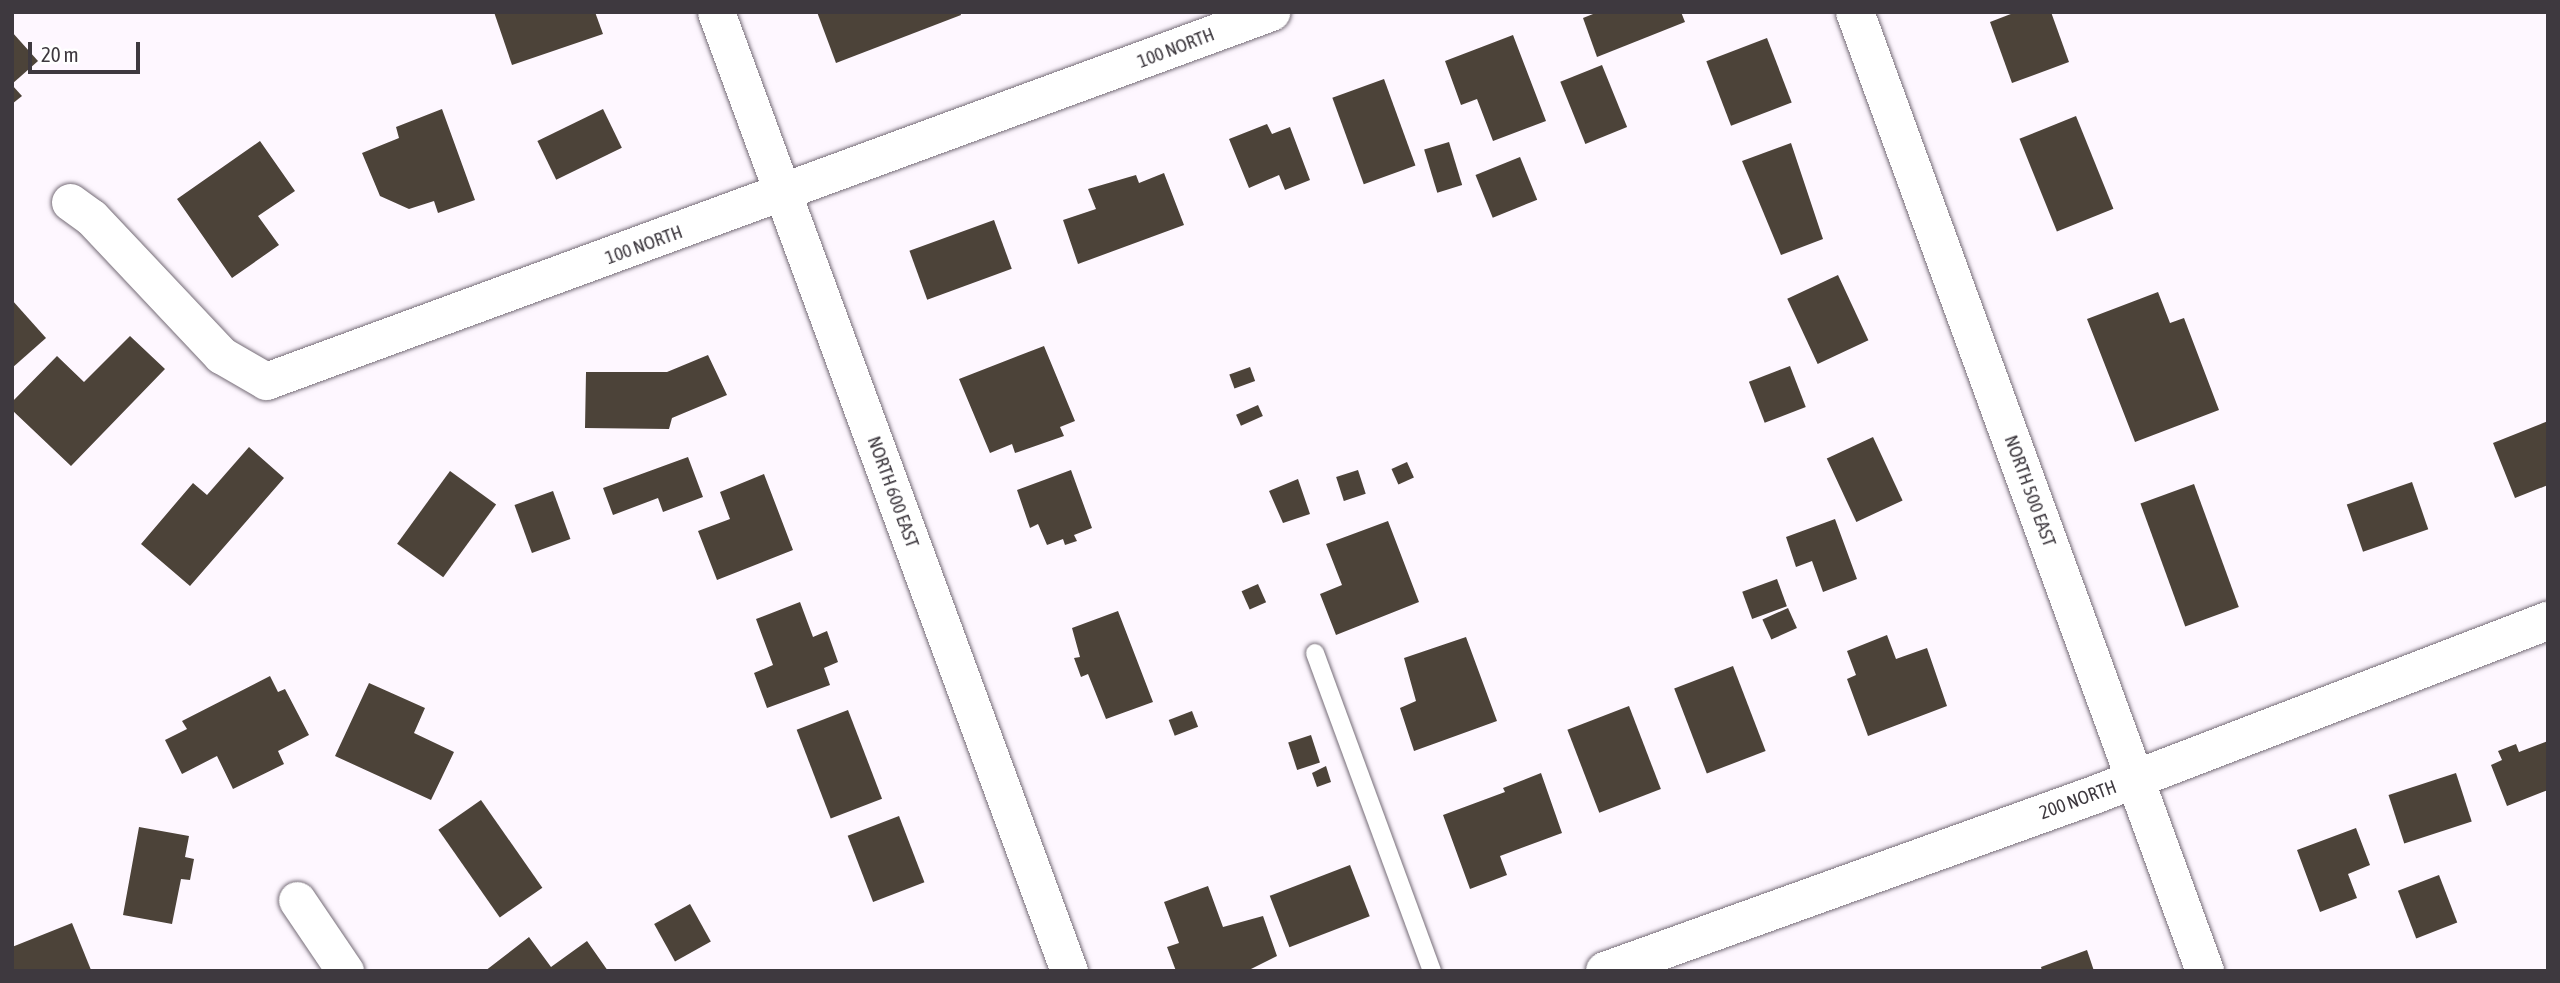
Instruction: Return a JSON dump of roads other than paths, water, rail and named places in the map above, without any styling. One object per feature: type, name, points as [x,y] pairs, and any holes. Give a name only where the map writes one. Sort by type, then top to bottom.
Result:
[{"type":"street","name":"NORTH 600 EAST","points":[[716,12],[1069,971]]},
{"type":"street","name":"100 NORTH","points":[[70,202],[91,217],[221,355],[266,381],[784,194],[1271,12]]},
{"type":"street","name":"NORTH 500 EAST","points":[[1855,12],[2205,971]]},
{"type":"street","name":"200 NORTH","points":[[1605,971],[2135,778],[2548,621]]},
{"type":"street","points":[[297,900],[345,971]]},
{"type":"lane","points":[[1315,653],[1432,971]]}]
